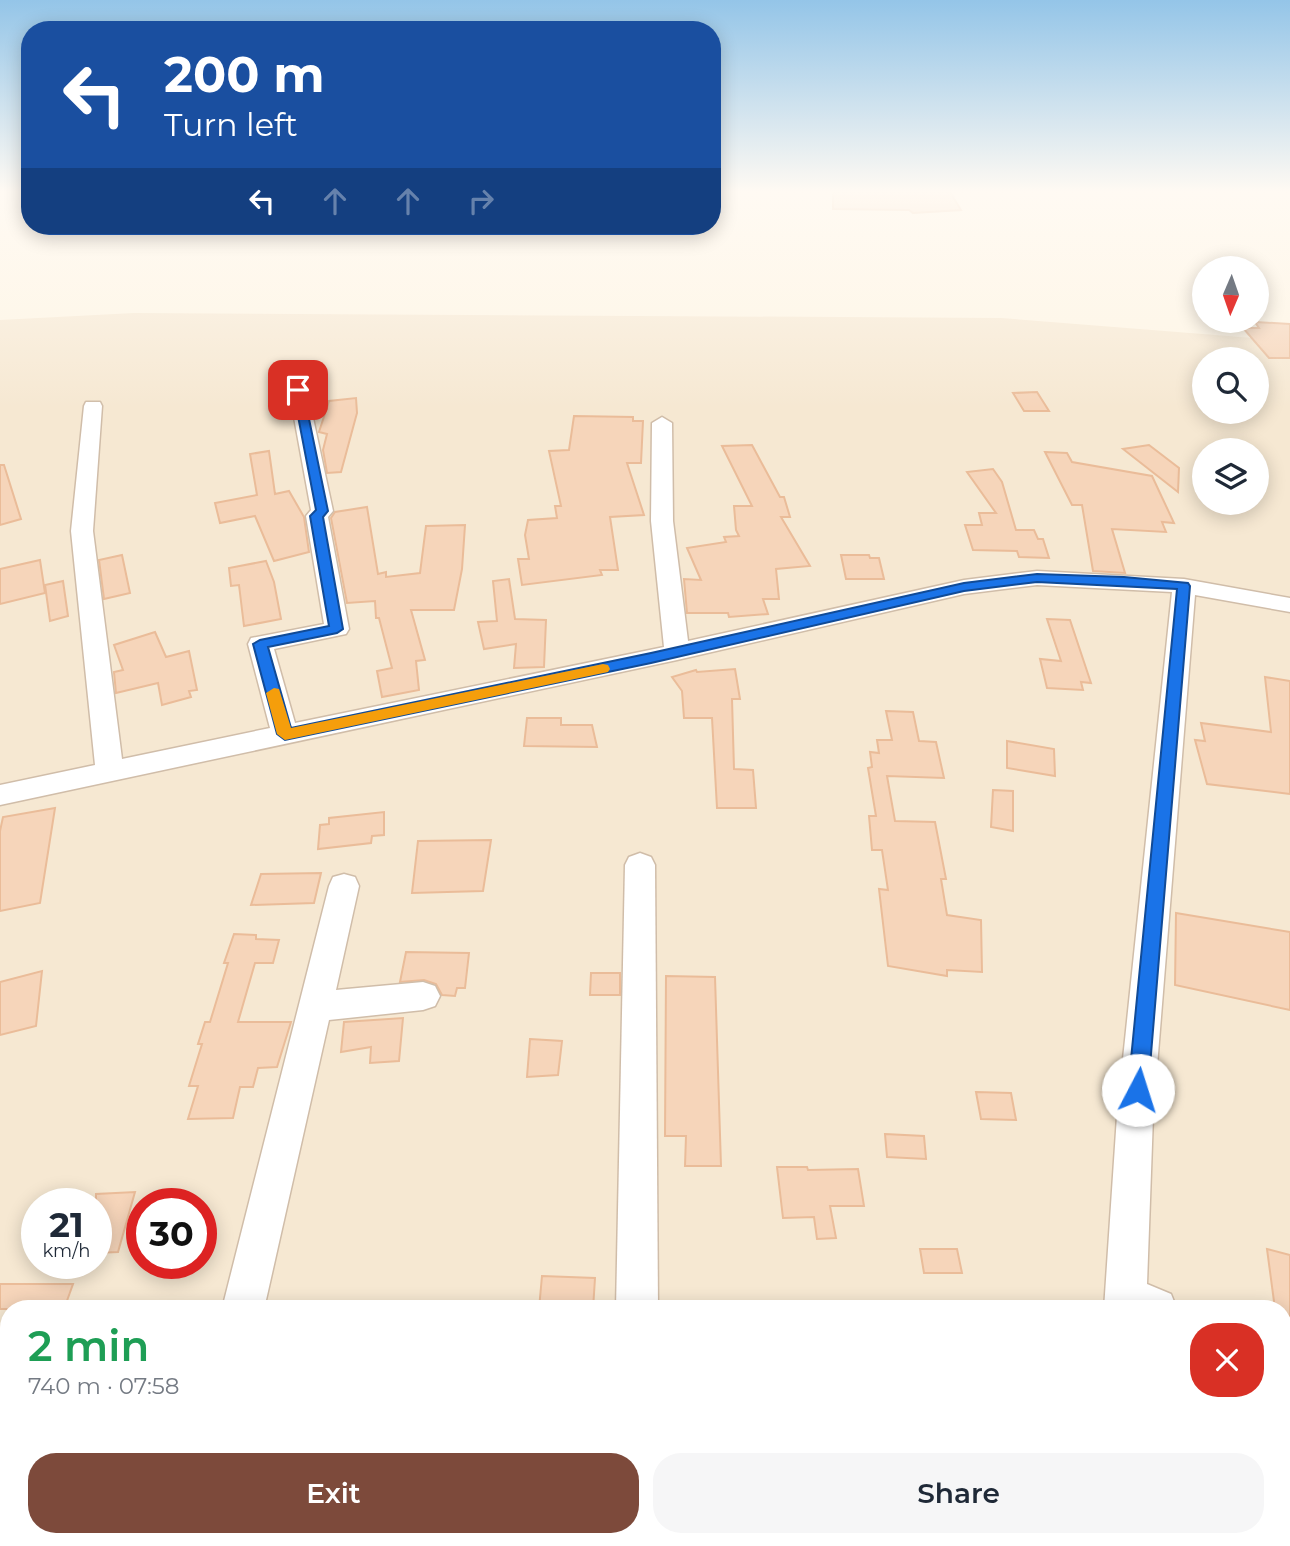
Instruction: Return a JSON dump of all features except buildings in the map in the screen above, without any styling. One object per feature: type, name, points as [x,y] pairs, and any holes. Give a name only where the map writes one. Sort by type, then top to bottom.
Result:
[{"type":"street","points":[[285,734],[260,644],[337,629],[317,516],[322,511],[298,390]]},
{"type":"street","points":[[93,406],[82,531],[110,771]]},
{"type":"street","points":[[662,423],[662,521],[677,652]]},
{"type":"street","points":[[0,795],[677,652],[964,587],[1037,578],[1124,581],[1184,586],[1290,605]]},
{"type":"street","points":[[1136,1300],[1135,1116],[1184,586]]},
{"type":"street","points":[[637,1300],[640,865]]},
{"type":"street","points":[[245,1300],[344,886]]},
{"type":"street","points":[[315,1007],[423,996]]},
{"type":"shaded area","points":[[134,313],[1001,318],[1290,341],[1290,1300],[0,1300],[0,320]]},
{"type":"slow traffic","points":[[274,693],[285,734],[603,669]]},
{"type":"route","points":[[298,390],[322,511],[317,516],[337,629],[260,644],[285,734],[651,658],[964,587],[1037,578],[1184,586],[1138,1090]]}]
